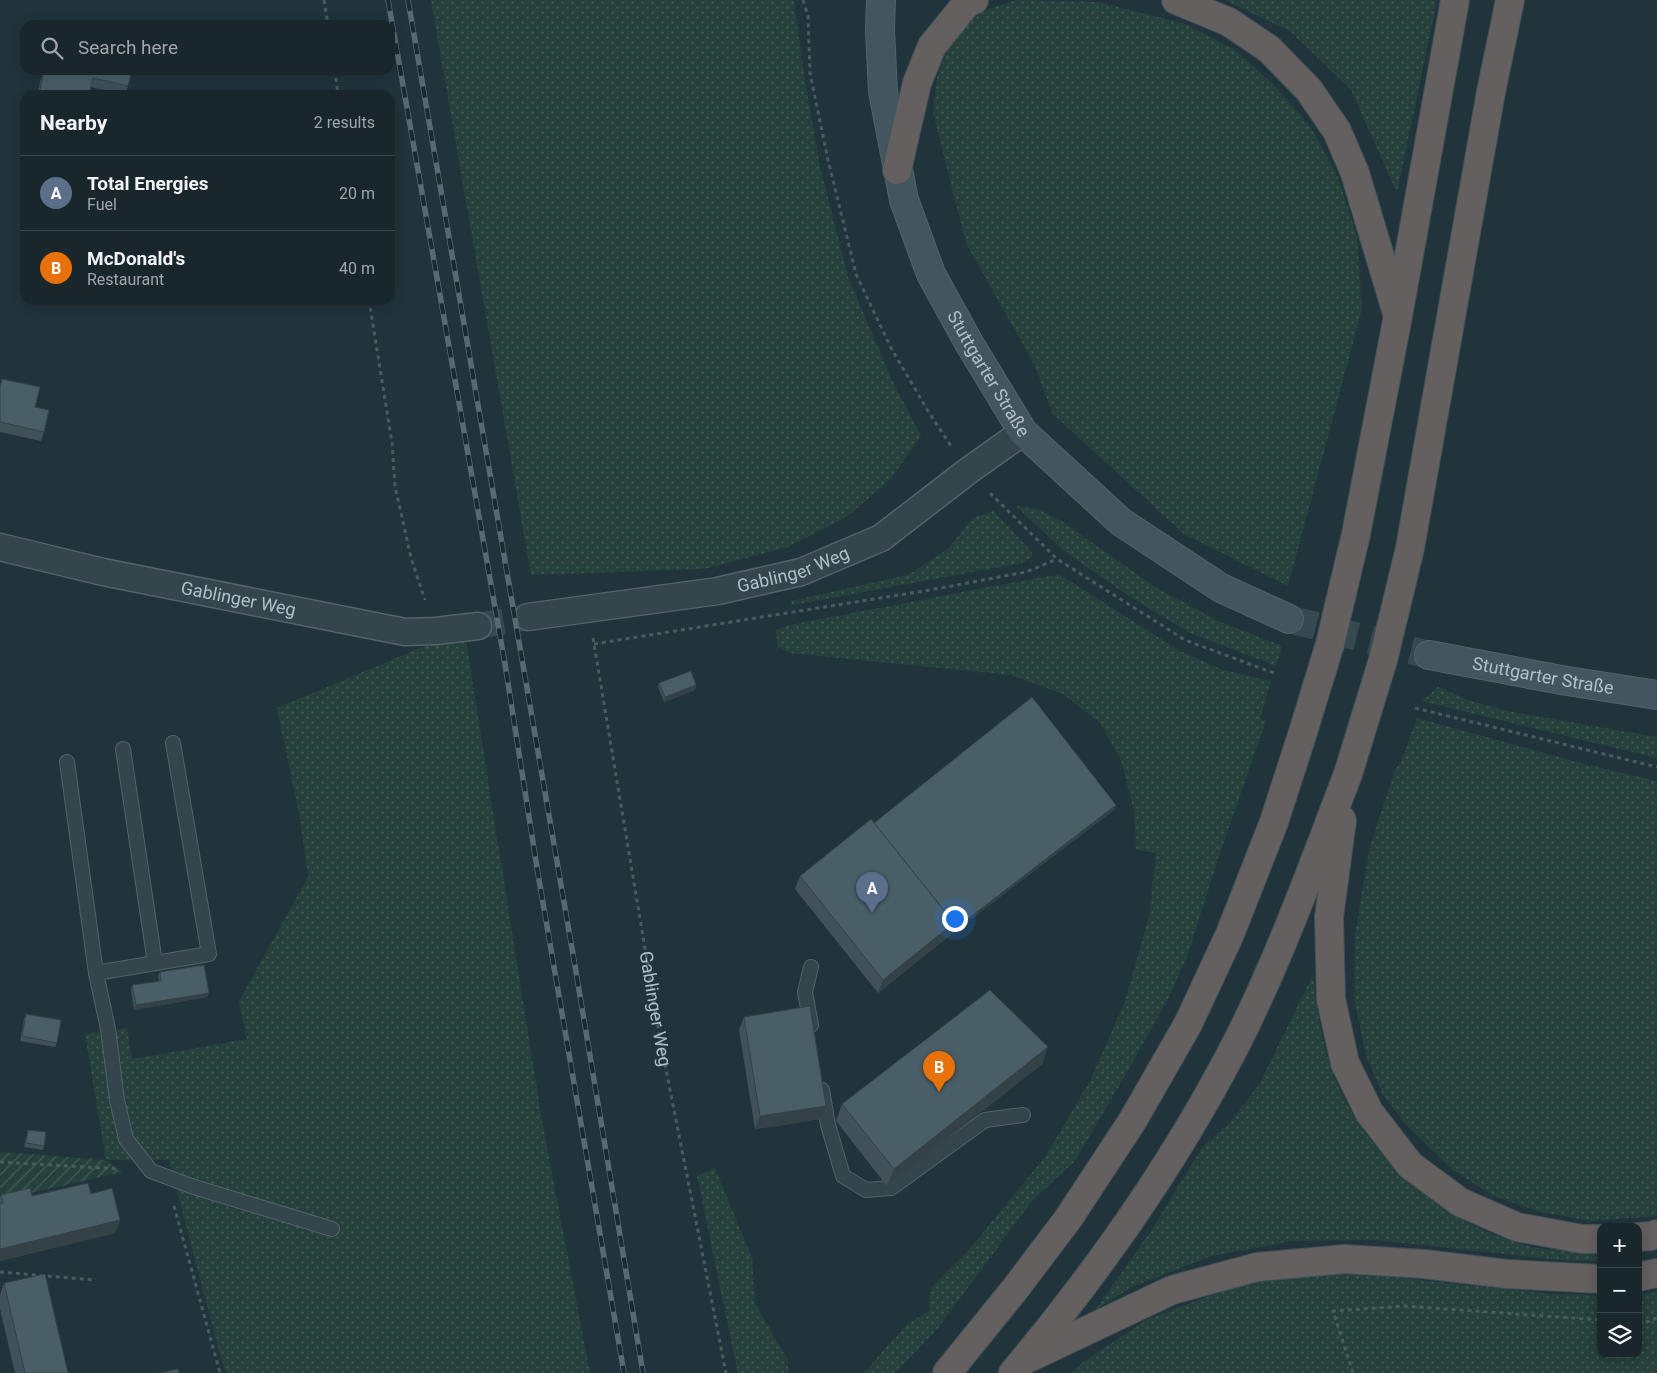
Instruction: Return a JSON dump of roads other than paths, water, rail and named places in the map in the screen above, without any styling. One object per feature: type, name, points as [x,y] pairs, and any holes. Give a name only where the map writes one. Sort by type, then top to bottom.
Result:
[{"type":"highway","points":[[897,170],[917,83],[932,46],[967,3],[974,0]]},
{"type":"highway","points":[[1176,0],[1229,22],[1269,49],[1309,90],[1337,131],[1355,173],[1398,316]]},
{"type":"highway","points":[[947,1373],[1015,1289],[1068,1219],[1133,1120],[1188,1024],[1230,934],[1274,822],[1330,644],[1356,534],[1398,316],[1455,0]]},
{"type":"highway","points":[[1018,1367],[1060,1315],[1112,1245],[1179,1145],[1235,1046],[1280,949],[1348,774],[1383,660],[1410,548],[1491,92],[1510,0]]},
{"type":"highway","points":[[1348,774],[1329,917],[1331,999],[1345,1063],[1369,1112],[1410,1165],[1460,1202],[1517,1227],[1582,1239],[1597,1238]]},
{"type":"highway","points":[[1642,1237],[1657,1234]]},
{"type":"highway","points":[[1018,1367],[1172,1290],[1257,1267],[1345,1259],[1424,1264],[1508,1274],[1597,1279]]},
{"type":"highway","points":[[1642,1277],[1657,1273]]},
{"type":"main road","name":"Stuttgarter Straße","points":[[881,0],[880,30],[883,92],[904,200],[931,274],[969,343],[1023,432],[1121,522],[1221,588],[1289,619]]},
{"type":"main road","name":"Stuttgarter Straße","points":[[1429,655],[1566,681],[1657,694]]},
{"type":"street","name":"Gablinger Weg","points":[[528,617],[718,591],[801,572],[881,538],[968,471],[1023,432]]},
{"type":"street","name":"Gablinger Weg","points":[[0,547],[103,572],[405,632],[436,631],[478,626]]},
{"type":"lane","points":[[96,973],[209,954],[173,743]]},
{"type":"lane","points":[[123,749],[155,963]]},
{"type":"lane","points":[[66,762],[96,973],[108,1029],[117,1100],[126,1138],[152,1171],[191,1186],[332,1230]]},
{"type":"lane","points":[[811,967],[806,992],[814,1039]]},
{"type":"lane","points":[[820,1078],[828,1125],[843,1176],[866,1190],[892,1188],[985,1120],[1023,1115]]},
{"type":"tunnel","points":[[478,626],[528,617]]},
{"type":"tunnel","points":[[1289,619],[1429,655]]},
{"type":"railway","points":[[388,0],[392,20]]},
{"type":"railway","points":[[408,0],[574,960],[643,1373]]},
{"type":"railway","points":[[395,40],[505,664],[538,874],[624,1373]]},
{"type":"place","name":"Total Energies","points":[[872,913]]},
{"type":"place","name":"McDonald's","points":[[939,1092]]}]
